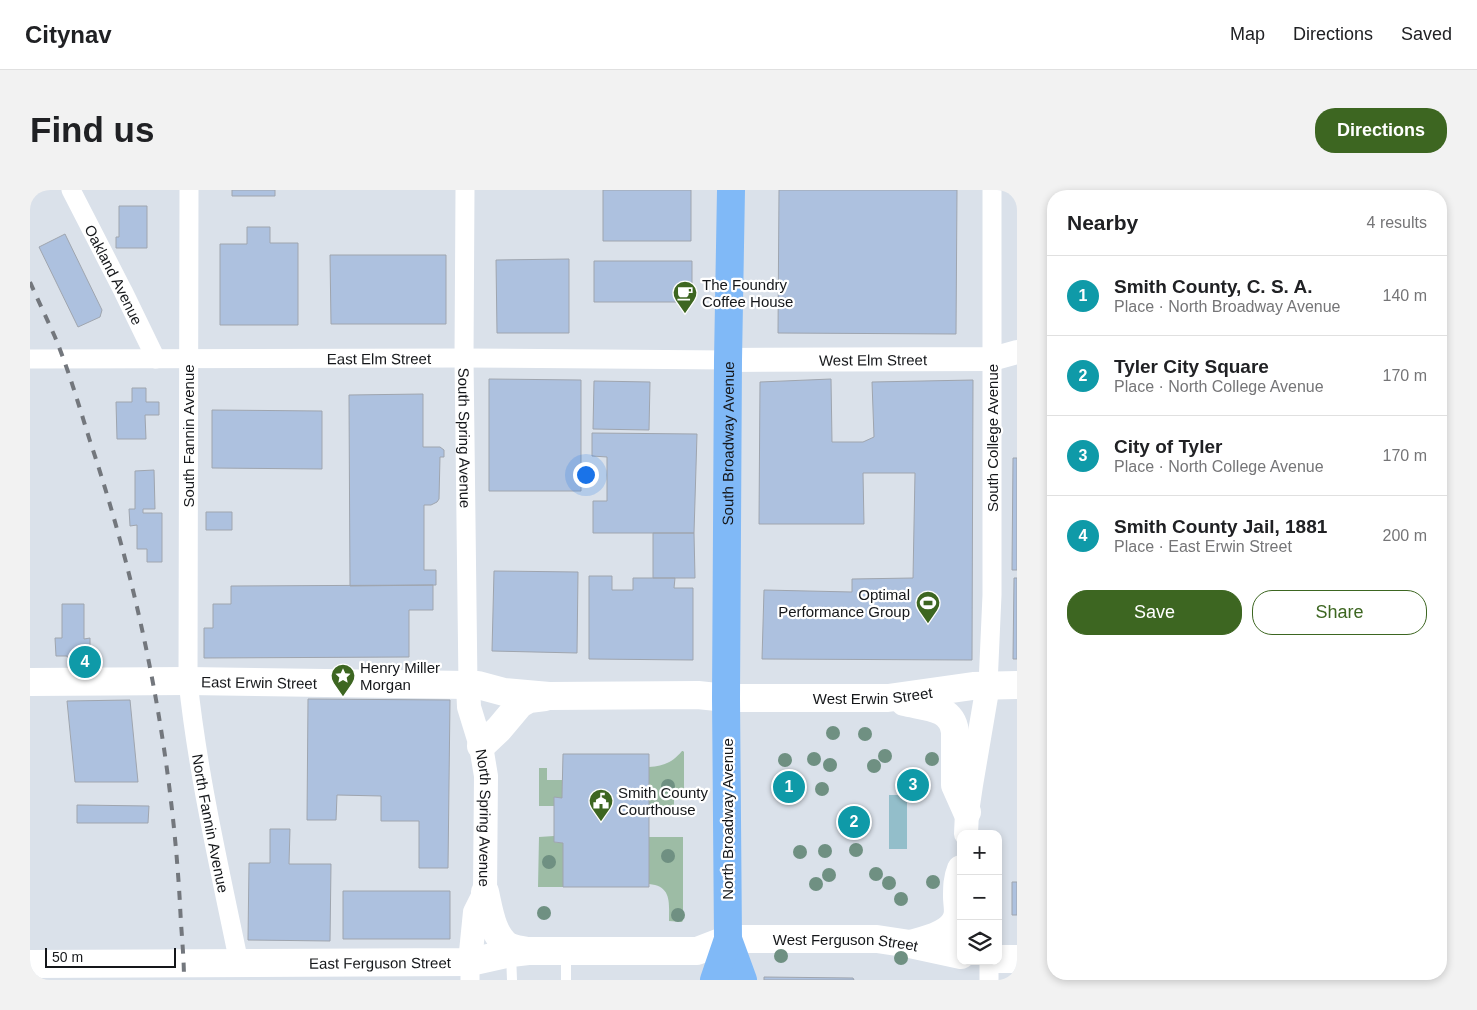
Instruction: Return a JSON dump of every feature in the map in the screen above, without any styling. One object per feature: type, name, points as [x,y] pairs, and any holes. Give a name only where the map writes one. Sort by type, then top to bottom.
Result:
[{"type":"main road","name":"South Broadway Avenue","points":[[726,698],[731,190]]},
{"type":"main road","name":"East Erwin Street","points":[[30,682],[188,681],[468,685],[504,692],[549,696],[698,695],[726,698]]},
{"type":"main road","name":"West Erwin Street","points":[[726,698],[888,698],[973,686],[1017,685]]},
{"type":"main road","points":[[481,746],[499,729],[520,704],[549,696]]},
{"type":"main road","name":"North Broadway Avenue","points":[[714,980],[728,940],[726,698]]},
{"type":"main road","points":[[888,698],[938,709],[944,711],[951,718],[956,732],[955,785],[967,823]]},
{"type":"main road","points":[[910,944],[942,933],[956,919],[958,913],[958,875]]},
{"type":"main road","points":[[485,892],[491,921],[508,946],[519,952]]},
{"type":"main road","name":"North Broadway Avenue","points":[[728,940],[743,980]]},
{"type":"main road","name":"East Ferguson Street","points":[[30,964],[240,963],[470,971],[519,952],[697,950],[728,940]]},
{"type":"main road","name":"West Ferguson Street","points":[[728,940],[877,940],[910,944],[957,954]]},
{"type":"main road","points":[[1002,959],[1017,959]]},
{"type":"street","name":"Oakland Avenue","points":[[71,190],[156,359]]},
{"type":"street","name":"South Fannin Avenue","points":[[188,681],[189,190]]},
{"type":"street","name":"South Spring Avenue","points":[[465,190],[464,358],[468,685]]},
{"type":"street","name":"South College Avenue","points":[[988,685],[992,594],[992,190]]},
{"type":"street","name":"West Elm Street","points":[[728,360],[992,359],[1017,352]]},
{"type":"street","name":"East Elm Street","points":[[30,359],[464,358],[728,360]]},
{"type":"street","name":"North Fannin Avenue","points":[[188,681],[191,711],[206,796],[240,963]]},
{"type":"street","name":"North Spring Avenue","points":[[468,685],[469,707],[481,746],[486,776],[485,892],[475,912],[470,971]]},
{"type":"street","points":[[967,823],[988,685]]},
{"type":"street","points":[[989,965],[989,980]]},
{"type":"lane","points":[[566,951],[566,980]]},
{"type":"lane","points":[[512,980],[519,952]]},
{"type":"green space","points":[[682,751],[684,752],[684,796],[674,796],[674,806],[649,807],[649,767],[667,763]]},
{"type":"green space","points":[[539,768],[547,768],[547,780],[562,780],[562,798],[554,798],[554,806],[539,806]]},
{"type":"green space","points":[[554,836],[554,842],[563,843],[563,887],[538,887],[539,837]]},
{"type":"green space","points":[[649,837],[683,837],[682,922],[669,921],[668,896],[662,888],[649,884]]},
{"type":"water","points":[[889,795],[907,795],[907,849],[889,849]]},
{"type":"building","points":[[232,190],[275,190],[275,196],[232,196]]},
{"type":"building","points":[[603,190],[691,190],[691,241],[603,241]]},
{"type":"building","points":[[779,190],[957,190],[956,334],[778,333]]},
{"type":"building","points":[[119,206],[147,206],[147,248],[116,248],[116,237],[119,237]]},
{"type":"building","points":[[247,227],[270,227],[270,243],[298,243],[298,325],[220,325],[220,244],[247,244]]},
{"type":"building","points":[[65,234],[102,310],[100,317],[78,327],[39,247]]},
{"type":"building","points":[[330,255],[446,255],[446,324],[331,324]]},
{"type":"building","points":[[569,259],[569,333],[497,333],[496,260]]},
{"type":"building","points":[[594,261],[692,261],[692,302],[594,302]]},
{"type":"building","points":[[489,379],[581,380],[581,491],[489,491]]},
{"type":"building","points":[[831,379],[832,442],[863,442],[874,437],[872,382],[973,380],[972,660],[762,659],[764,590],[852,592],[852,579],[913,578],[915,473],[863,473],[864,524],[759,524],[760,382]]},
{"type":"building","points":[[594,381],[650,382],[649,430],[593,429]]},
{"type":"building","points":[[132,388],[146,388],[146,402],[159,402],[159,415],[145,415],[146,439],[117,439],[116,402],[132,402]]},
{"type":"building","points":[[423,394],[423,447],[440,447],[444,450],[444,457],[440,457],[439,499],[431,505],[424,505],[424,570],[436,570],[436,585],[350,586],[349,395]]},
{"type":"building","points":[[212,410],[322,411],[322,469],[212,468]]},
{"type":"building","points":[[592,433],[697,434],[694,533],[593,533],[593,501],[607,501],[607,457],[592,456]]},
{"type":"building","points":[[1013,458],[1017,458],[1017,570],[1012,570]]},
{"type":"building","points":[[154,470],[155,509],[143,509],[143,513],[162,513],[162,562],[147,562],[147,549],[137,549],[137,525],[130,526],[129,509],[135,509],[135,471]]},
{"type":"building","points":[[206,512],[232,512],[232,530],[206,530]]},
{"type":"building","points":[[653,533],[694,533],[695,578],[653,578]]},
{"type":"building","points":[[494,571],[578,572],[577,653],[492,651]]},
{"type":"building","points":[[589,576],[612,576],[612,590],[633,590],[633,578],[675,578],[674,588],[693,588],[693,660],[589,659]]},
{"type":"building","points":[[1014,578],[1017,578],[1017,659],[1013,659]]},
{"type":"building","points":[[433,585],[433,610],[409,610],[409,657],[204,658],[204,628],[213,628],[213,604],[231,604],[231,586]]},
{"type":"building","points":[[62,604],[84,604],[84,639],[90,638],[90,656],[68,658],[67,656],[56,656],[55,638],[62,638]]},
{"type":"building","points":[[308,699],[450,700],[448,868],[419,868],[419,821],[381,821],[381,796],[337,795],[336,820],[307,820]]},
{"type":"building","points":[[130,700],[138,782],[75,782],[67,701]]},
{"type":"building","name":"Smith County Courthouse","points":[[563,754],[649,754],[649,887],[563,887],[563,843],[554,842],[554,797],[562,798]]},
{"type":"building","points":[[77,805],[149,806],[148,823],[77,823]]},
{"type":"building","points":[[270,829],[290,829],[289,864],[331,864],[330,941],[248,940],[249,863],[270,863]]},
{"type":"building","points":[[1012,882],[1017,882],[1017,915],[1012,915]]},
{"type":"building","points":[[343,891],[450,891],[450,939],[343,939]]},
{"type":"building","points":[[764,977],[853,978],[854,980],[764,980]]},
{"type":"railway","points":[[30,282],[55,337],[74,389],[108,497],[138,612],[161,728],[169,786],[176,845],[184,980]]},
{"type":"place","name":"The Foundry Coffee House","points":[[685,314]]},
{"type":"place","name":"Optimal Performance Group","points":[[928,624]]},
{"type":"place","name":"Smith County Jail, 1881","points":[[85,662]]},
{"type":"place","name":"Henry Miller Morgan","points":[[343,697]]},
{"type":"place","name":"City of Tyler","points":[[913,785]]},
{"type":"place","name":"Smith County, C. S. A.","points":[[789,787]]},
{"type":"place","name":"Smith County Courthouse","points":[[601,822]]},
{"type":"place","name":"Tyler City Square","points":[[854,822]]}]
